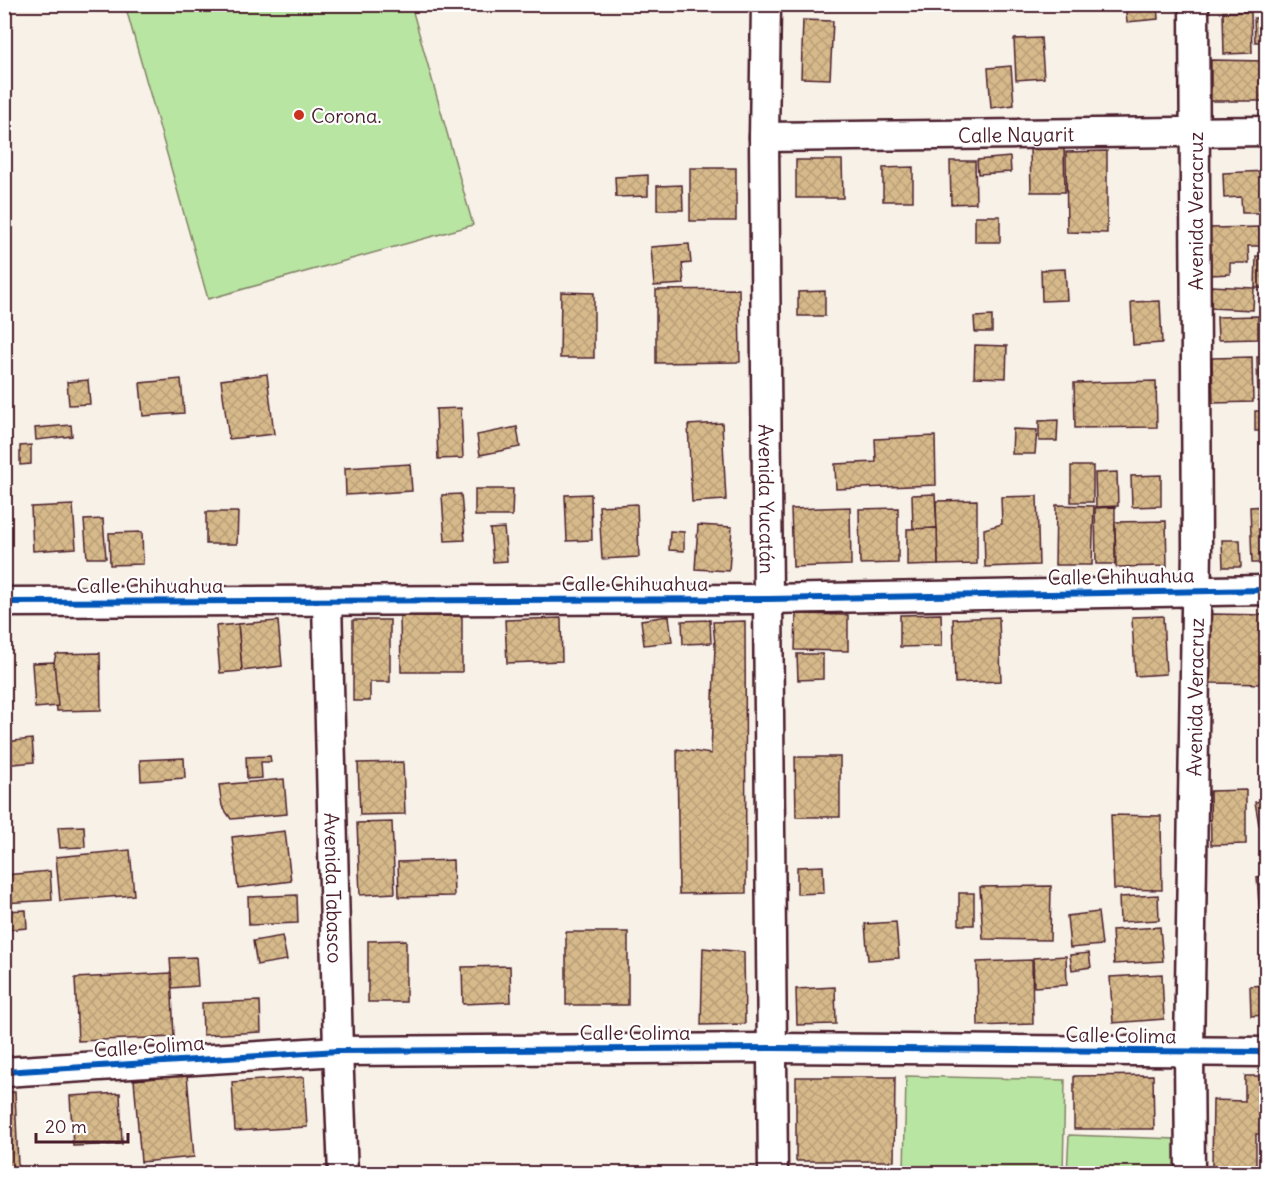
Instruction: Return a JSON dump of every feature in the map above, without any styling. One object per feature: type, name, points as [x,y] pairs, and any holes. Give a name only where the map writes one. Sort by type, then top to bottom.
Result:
[{"type":"street","name":"Avenida Yucatán","points":[[766,4],[764,137],[773,1173]]},
{"type":"street","name":"Avenida Veracruz","points":[[1190,1173],[1189,1052],[1197,591],[1194,4]]},
{"type":"street","name":"Calle Nayarit","points":[[764,137],[1266,131]]},
{"type":"street","name":"Calle Chihuahua","points":[[4,602],[768,599],[1266,590]]},
{"type":"street","name":"Avenida Tabasco","points":[[327,602],[343,1173]]},
{"type":"street","name":"Calle Colima","points":[[4,1072],[338,1051],[772,1048],[1266,1052]]},
{"type":"green space","name":"Corona.","points":[[125,5],[411,5],[473,225],[208,299]]},
{"type":"green space","points":[[906,1076],[1065,1080],[1063,1173],[904,1172]]},
{"type":"green space","points":[[1069,1135],[1176,1139],[1175,1173],[1067,1174]]},
{"type":"building","points":[[1125,4],[1157,4],[1158,19],[1127,22]]},
{"type":"building","points":[[1223,12],[1251,12],[1252,53],[1224,54]]},
{"type":"building","points":[[1254,18],[1266,18],[1266,42],[1255,42]]},
{"type":"building","points":[[803,20],[833,21],[830,79],[801,78]]},
{"type":"building","points":[[1041,38],[1044,78],[1016,80],[1014,39]]},
{"type":"building","points":[[1211,60],[1266,61],[1266,101],[1211,101]]},
{"type":"building","points":[[1011,66],[1014,105],[991,108],[988,68]]},
{"type":"building","points":[[1064,147],[1065,192],[1031,192],[1030,148]]},
{"type":"building","points":[[1107,151],[1107,233],[1067,232],[1066,152]]},
{"type":"building","points":[[1010,157],[1011,172],[978,174],[977,160]]},
{"type":"building","points":[[796,160],[842,160],[843,198],[796,198]]},
{"type":"building","points":[[950,161],[975,161],[976,203],[951,204]]},
{"type":"building","points":[[913,167],[913,201],[883,201],[883,168]]},
{"type":"building","points":[[690,168],[736,168],[736,221],[690,221]]},
{"type":"building","points":[[1266,171],[1266,213],[1242,213],[1241,197],[1224,198],[1223,173]]},
{"type":"building","points":[[648,175],[648,196],[616,197],[615,177]]},
{"type":"building","points":[[682,185],[683,210],[657,210],[657,186]]},
{"type":"building","points":[[975,216],[1000,216],[1000,242],[975,242]]},
{"type":"building","points":[[1260,227],[1260,246],[1248,246],[1249,263],[1230,263],[1230,274],[1211,275],[1209,228]]},
{"type":"building","points":[[689,244],[691,263],[682,264],[684,284],[654,286],[651,247]]},
{"type":"building","points":[[1256,256],[1266,256],[1266,288],[1255,288]]},
{"type":"building","points":[[1065,269],[1067,300],[1042,301],[1041,270]]},
{"type":"building","points":[[1210,286],[1254,288],[1253,310],[1210,308]]},
{"type":"building","points":[[739,289],[740,362],[656,363],[656,290]]},
{"type":"building","points":[[825,291],[825,316],[798,316],[798,292]]},
{"type":"building","points":[[561,292],[594,293],[594,358],[560,358]]},
{"type":"building","points":[[1160,301],[1162,343],[1133,345],[1131,302]]},
{"type":"building","points":[[992,316],[992,332],[975,332],[974,317]]},
{"type":"building","points":[[1258,316],[1258,339],[1218,340],[1217,317]]},
{"type":"building","points":[[975,345],[1007,346],[1006,378],[974,377]]},
{"type":"building","points":[[1252,357],[1253,402],[1213,403],[1212,358]]},
{"type":"building","points":[[1257,357],[1266,357],[1266,400],[1258,400]]},
{"type":"building","points":[[267,374],[274,434],[229,439],[221,380]]},
{"type":"building","points":[[181,379],[184,413],[143,416],[140,383]]},
{"type":"building","points":[[88,380],[90,404],[69,405],[67,382]]},
{"type":"building","points":[[1156,381],[1157,427],[1075,428],[1074,383]]},
{"type":"building","points":[[461,408],[463,458],[438,459],[436,409]]},
{"type":"building","points":[[1255,411],[1266,411],[1266,431],[1255,431]]},
{"type":"building","points":[[1058,420],[1057,441],[1039,441],[1039,421]]},
{"type":"building","points":[[722,423],[726,500],[692,502],[688,425]]},
{"type":"building","points":[[71,425],[72,436],[36,440],[35,428]]},
{"type":"building","points":[[517,427],[520,447],[480,455],[477,435]]},
{"type":"building","points":[[1013,429],[1037,430],[1035,454],[1012,454]]},
{"type":"building","points":[[935,436],[936,485],[836,489],[835,464],[876,462],[875,439]]},
{"type":"building","points":[[31,445],[31,464],[20,465],[20,446]]},
{"type":"building","points":[[410,464],[412,491],[346,495],[345,468]]},
{"type":"building","points":[[1071,466],[1093,466],[1093,502],[1071,502]]},
{"type":"building","points":[[1117,472],[1118,506],[1096,507],[1095,473]]},
{"type":"building","points":[[1161,475],[1161,506],[1132,507],[1131,476]]},
{"type":"building","points":[[475,489],[513,489],[512,516],[475,516]]},
{"type":"building","points":[[461,494],[465,540],[445,541],[442,495]]},
{"type":"building","points":[[591,494],[592,540],[567,541],[565,495]]},
{"type":"building","points":[[935,494],[937,528],[913,530],[912,495]]},
{"type":"building","points":[[1037,496],[1039,565],[985,567],[984,529],[1002,524],[1001,497]]},
{"type":"building","points":[[977,500],[977,564],[938,565],[936,501]]},
{"type":"building","points":[[637,504],[639,557],[602,559],[599,506]]},
{"type":"building","points":[[73,505],[76,548],[33,551],[31,507]]},
{"type":"building","points":[[1056,505],[1094,506],[1092,565],[1055,565]]},
{"type":"building","points":[[1266,506],[1266,563],[1252,563],[1250,507]]},
{"type":"building","points":[[850,507],[851,565],[793,567],[791,509]]},
{"type":"building","points":[[1115,507],[1115,564],[1096,564],[1095,508]]},
{"type":"building","points":[[898,508],[898,563],[860,564],[859,509]]},
{"type":"building","points":[[206,512],[238,512],[237,544],[206,544]]},
{"type":"building","points":[[103,519],[106,558],[87,558],[84,520]]},
{"type":"building","points":[[1166,521],[1167,566],[1116,567],[1115,522]]},
{"type":"building","points":[[698,525],[732,527],[729,571],[695,569]]},
{"type":"building","points":[[504,528],[507,561],[493,562],[490,529]]},
{"type":"building","points":[[937,528],[938,565],[907,566],[907,529]]},
{"type":"building","points":[[670,531],[684,532],[684,551],[669,550]]},
{"type":"building","points":[[142,532],[143,564],[110,565],[109,533]]},
{"type":"building","points":[[1222,540],[1240,540],[1241,567],[1223,567]]},
{"type":"building","points":[[796,614],[848,615],[848,651],[795,650]]},
{"type":"building","points":[[941,614],[942,646],[900,647],[900,615]]},
{"type":"building","points":[[1211,614],[1266,615],[1266,684],[1210,683]]},
{"type":"building","points":[[400,616],[462,616],[462,672],[401,672]]},
{"type":"building","points":[[669,616],[672,642],[644,645],[641,620]]},
{"type":"building","points":[[1163,616],[1166,674],[1135,676],[1132,617]]},
{"type":"building","points":[[999,617],[1001,681],[955,683],[953,619]]},
{"type":"building","points":[[561,618],[562,661],[507,663],[505,620]]},
{"type":"building","points":[[353,620],[390,620],[390,682],[370,682],[370,701],[353,701]]},
{"type":"building","points":[[710,620],[711,643],[683,644],[682,621]]},
{"type":"building","points":[[278,621],[282,666],[242,671],[238,624]]},
{"type":"building","points":[[745,621],[746,893],[679,894],[677,749],[711,754],[715,645],[713,622]]},
{"type":"building","points":[[238,624],[242,671],[220,673],[216,626]]},
{"type":"building","points":[[100,653],[101,710],[57,711],[54,662],[56,654]]},
{"type":"building","points":[[797,654],[823,654],[823,679],[798,680]]},
{"type":"building","points":[[54,662],[58,706],[35,708],[32,663]]},
{"type":"building","points":[[32,739],[34,762],[4,765],[4,742]]},
{"type":"building","points":[[270,756],[271,762],[261,762],[262,778],[247,779],[246,757]]},
{"type":"building","points":[[795,757],[840,757],[840,817],[796,817]]},
{"type":"building","points":[[184,758],[185,778],[141,781],[140,760]]},
{"type":"building","points":[[403,762],[405,814],[360,815],[358,763]]},
{"type":"building","points":[[284,779],[287,814],[231,819],[222,806],[219,785]]},
{"type":"building","points":[[1246,790],[1246,844],[1211,845],[1210,791]]},
{"type":"building","points":[[1266,800],[1266,824],[1259,825],[1255,802]]},
{"type":"building","points":[[1111,815],[1161,816],[1162,890],[1114,889]]},
{"type":"building","points":[[392,822],[395,893],[360,895],[357,823]]},
{"type":"building","points":[[84,826],[85,847],[60,848],[58,827]]},
{"type":"building","points":[[285,831],[291,881],[238,888],[232,837]]},
{"type":"building","points":[[130,850],[134,895],[60,901],[56,857]]},
{"type":"building","points":[[453,860],[454,896],[399,897],[398,862]]},
{"type":"building","points":[[823,866],[824,893],[797,894],[797,867]]},
{"type":"building","points":[[50,871],[52,900],[4,903],[4,875]]},
{"type":"building","points":[[1266,876],[1266,931],[1261,931],[1257,877]]},
{"type":"building","points":[[1051,886],[1050,940],[983,939],[980,887]]},
{"type":"building","points":[[959,893],[974,893],[974,925],[959,925]]},
{"type":"building","points":[[297,895],[298,923],[249,925],[248,897]]},
{"type":"building","points":[[1158,895],[1159,920],[1120,922],[1119,897]]},
{"type":"building","points":[[26,910],[27,928],[5,930],[4,911]]},
{"type":"building","points":[[1098,912],[1102,945],[1070,948],[1067,916]]},
{"type":"building","points":[[896,922],[899,958],[868,960],[865,924]]},
{"type":"building","points":[[1160,927],[1163,961],[1114,964],[1112,930]]},
{"type":"building","points":[[566,932],[628,932],[628,1005],[566,1005]]},
{"type":"building","points":[[282,936],[287,960],[257,965],[253,941]]},
{"type":"building","points":[[406,940],[406,1002],[368,1002],[368,941]]},
{"type":"building","points":[[703,948],[744,952],[745,1024],[701,1025]]},
{"type":"building","points":[[1089,953],[1091,967],[1072,970],[1070,955]]},
{"type":"building","points":[[1066,956],[1067,985],[1034,987],[1033,958]]},
{"type":"building","points":[[196,957],[198,986],[172,988],[170,958]]},
{"type":"building","points":[[1032,960],[1033,1024],[978,1026],[977,962]]},
{"type":"building","points":[[510,966],[511,1002],[463,1004],[462,967]]},
{"type":"building","points":[[171,973],[174,1037],[78,1041],[75,978]]},
{"type":"building","points":[[1162,974],[1164,1019],[1113,1023],[1110,977]]},
{"type":"building","points":[[1266,985],[1266,1015],[1251,1016],[1250,986]]},
{"type":"building","points":[[835,987],[836,1024],[797,1025],[796,989]]},
{"type":"building","points":[[260,1001],[261,1032],[203,1035],[202,1003]]},
{"type":"building","points":[[187,1075],[194,1157],[141,1162],[134,1080]]},
{"type":"building","points":[[1153,1075],[1154,1129],[1074,1129],[1074,1076]]},
{"type":"building","points":[[1245,1076],[1266,1076],[1266,1134],[1256,1134],[1256,1168],[1212,1167],[1213,1100],[1245,1101]]},
{"type":"building","points":[[304,1077],[307,1127],[235,1131],[232,1082]]},
{"type":"building","points":[[796,1077],[895,1077],[894,1161],[796,1161]]},
{"type":"building","points":[[4,1092],[15,1092],[18,1167],[4,1167]]},
{"type":"building","points":[[120,1093],[122,1144],[73,1146],[70,1096]]},
{"type":"building","points":[[18,1170],[19,1174],[4,1174],[4,1171]]},
{"type":"cycle path","points":[[4,602],[768,599],[1266,590]]},
{"type":"cycle path","points":[[4,1072],[338,1051],[773,1048],[1266,1052]]},
{"type":"place","name":"Corona.","points":[[299,115]]}]
